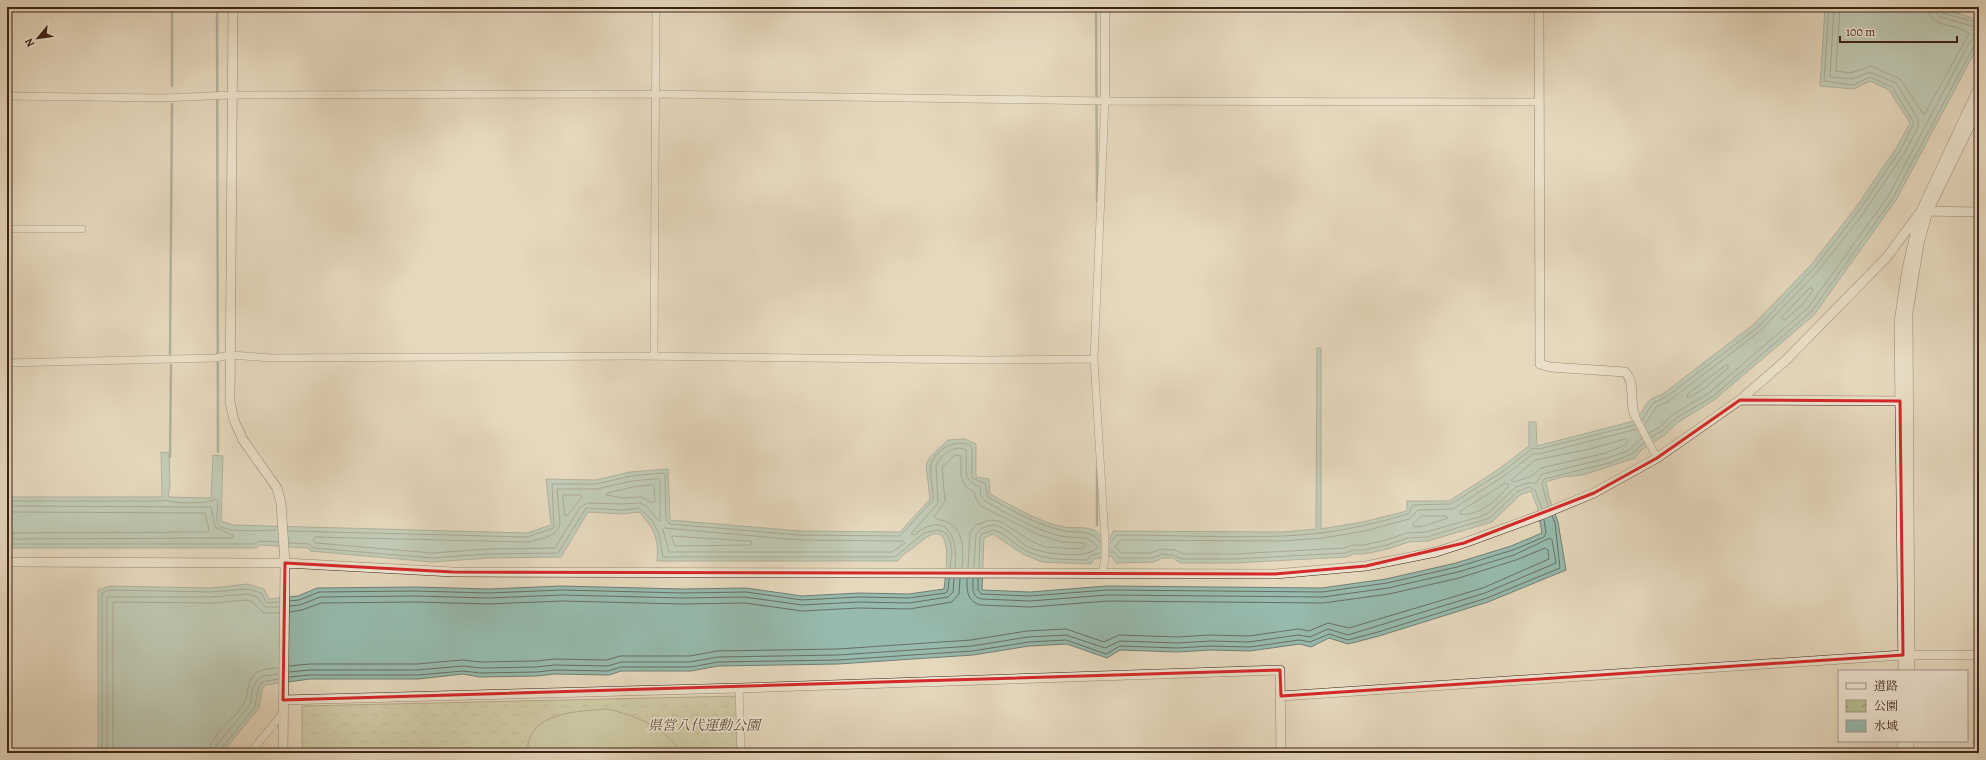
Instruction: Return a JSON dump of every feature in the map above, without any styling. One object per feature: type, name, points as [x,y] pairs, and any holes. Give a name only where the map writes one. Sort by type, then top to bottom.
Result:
[{"type":"street","points":[[233,7],[230,402],[234,420],[243,440],[277,488],[284,523],[283,753]]},
{"type":"street","points":[[654,356],[656,7]]},
{"type":"street","points":[[1102,574],[1105,558],[1105,540],[1094,359],[1100,100],[1105,7]]},
{"type":"street","points":[[1539,7],[1540,364],[1550,367],[1625,372],[1629,375],[1631,383],[1632,409],[1651,449],[1657,458]]},
{"type":"street","points":[[1910,670],[1906,655],[1899,322],[1907,269],[1924,211],[1979,87]]},
{"type":"street","points":[[7,96],[163,98],[232,95],[655,94],[1100,100],[1539,102]]},
{"type":"street","points":[[7,562],[285,563],[453,572],[1275,574],[1366,566],[1457,546],[1541,516],[1594,493],[1657,458],[1740,400],[1786,360],[1886,257],[1924,211],[1979,107]]},
{"type":"street","points":[[1924,211],[1979,212]]},
{"type":"street","points":[[1903,670],[1906,655],[1908,313],[1924,211]]},
{"type":"street","points":[[7,229],[82,228]]},
{"type":"street","points":[[7,364],[215,358],[231,355],[271,358],[654,356],[986,360],[1094,359]]},
{"type":"street","points":[[1740,400],[1900,401]]},
{"type":"street","points":[[1281,696],[1906,655],[1979,655]]},
{"type":"street","points":[[283,700],[739,688],[1280,670],[1281,753]]},
{"type":"street","points":[[739,688],[741,753]]},
{"type":"street","points":[[250,753],[283,713]]},
{"type":"street","points":[[1902,742],[1902,753]]},
{"type":"street","points":[[1909,742],[1909,753]]},
{"type":"highlighted area","points":[[1740,400],[1900,401],[1903,655],[1281,696],[1280,670],[283,700],[285,563],[453,572],[1275,574],[1366,566],[1464,543],[1594,493],[1657,458]]},
{"type":"green space","name":"県営八代運動公園","points":[[738,696],[737,753],[302,753],[302,706]]},
{"type":"green space","points":[[607,709],[629,715],[658,729],[667,736],[681,753],[527,753],[531,735],[537,727],[545,721],[565,714]]},
{"type":"water","points":[[1825,7],[1938,7],[1979,20],[1979,44],[1896,200],[1814,315],[1714,400],[1677,423],[1665,435],[1641,450],[1635,458],[1583,475],[1562,477],[1546,482],[1549,497],[1558,522],[1566,570],[1488,602],[1379,636],[1348,644],[1329,638],[1311,647],[1300,644],[1250,651],[1210,650],[1178,652],[1120,650],[1107,658],[1067,644],[1029,646],[973,655],[838,664],[718,666],[691,671],[621,671],[609,675],[555,674],[537,676],[480,677],[463,674],[418,679],[310,679],[265,685],[262,690],[259,708],[222,753],[98,753],[98,590],[110,586],[211,588],[248,584],[264,589],[269,599],[298,596],[317,588],[415,587],[489,589],[561,586],[683,589],[746,588],[802,596],[859,593],[909,594],[944,589],[947,558],[946,547],[944,539],[939,534],[931,535],[898,561],[657,561],[657,546],[652,528],[639,512],[623,514],[588,512],[561,557],[489,558],[432,562],[310,551],[308,548],[260,545],[256,548],[7,548],[7,497],[162,497],[161,452],[169,453],[170,485],[168,497],[211,498],[213,455],[223,456],[221,521],[233,525],[527,533],[551,525],[546,479],[596,480],[630,472],[668,469],[670,520],[800,531],[900,532],[930,499],[926,465],[930,457],[948,440],[965,439],[976,444],[976,477],[989,479],[990,494],[1026,513],[1054,525],[1091,529],[1100,534],[1103,539],[1110,539],[1113,531],[1283,532],[1316,529],[1317,348],[1321,348],[1321,529],[1363,522],[1407,511],[1407,501],[1449,501],[1499,469],[1529,446],[1529,422],[1536,422],[1537,446],[1634,421],[1651,399],[1663,394],[1754,324],[1811,265],[1854,210],[1897,147],[1910,123],[1889,90],[1870,81],[1854,89],[1820,86]],"holes":[[[1531,491],[1537,506],[1542,533],[1511,546],[1456,563],[1386,579],[1322,588],[1107,586],[1030,592],[982,590],[984,538],[993,534],[1023,554],[1042,562],[1091,564],[1094,559],[1111,556],[1116,563],[1154,562],[1162,558],[1173,558],[1180,563],[1235,563],[1346,557],[1354,554],[1364,554],[1388,549],[1409,542],[1428,541],[1492,522],[1520,495]]]},
{"type":"waterway","points":[[172,7],[172,86]]},
{"type":"waterway","points":[[217,7],[218,452]]},
{"type":"waterway","points":[[1096,7],[1097,201]]},
{"type":"waterway","points":[[170,354],[172,104]]},
{"type":"waterway","points":[[170,457],[171,365]]},
{"type":"waterway","points":[[1097,468],[1097,525]]}]
